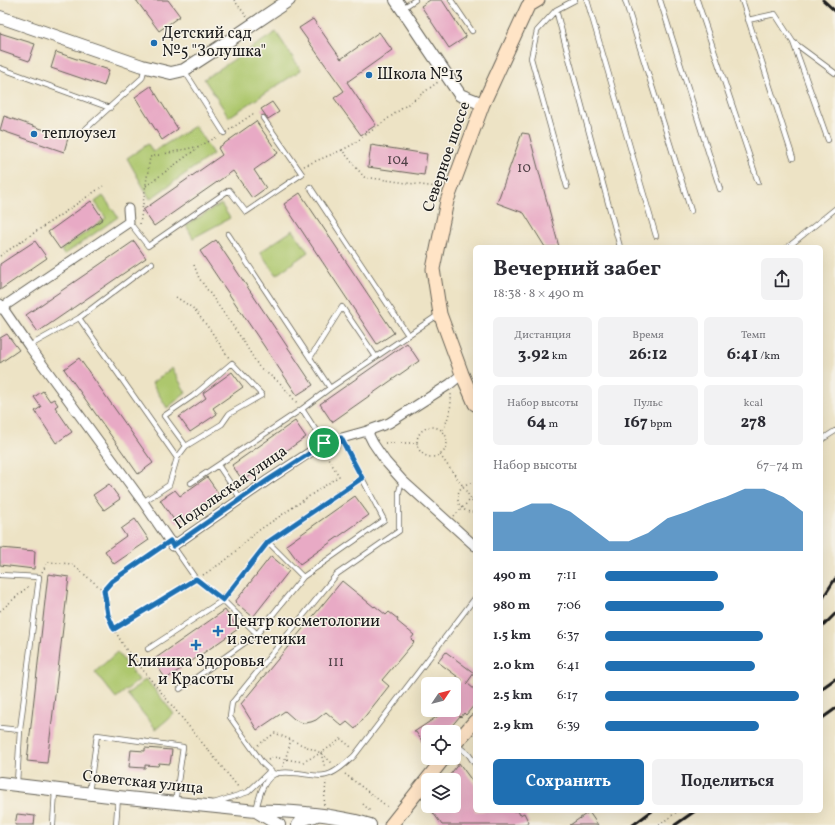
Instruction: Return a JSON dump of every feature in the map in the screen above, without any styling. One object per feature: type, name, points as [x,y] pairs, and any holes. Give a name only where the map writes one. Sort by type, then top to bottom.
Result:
[{"type":"main road","name":"Северное шоссе","points":[[473,399],[440,314],[433,269],[447,201],[483,104],[528,6],[538,0]]},
{"type":"main road","points":[[461,737],[473,723]]},
{"type":"main road","points":[[391,825],[438,765]]},
{"type":"street","points":[[0,17],[145,67],[171,73],[184,70],[289,0]]},
{"type":"street","points":[[399,5],[460,95],[483,104]]},
{"type":"street","points":[[1,306],[129,222],[128,209]]},
{"type":"street","name":"Подольская улица","points":[[1,306],[172,544],[323,444],[389,423],[450,384],[462,374]]},
{"type":"street","points":[[367,431],[386,462],[402,480],[473,544]]},
{"type":"street","name":"Советская улица","points":[[0,784],[256,811],[280,825]]},
{"type":"street","points":[[256,811],[324,811],[370,825]]},
{"type":"street","points":[[298,825],[301,821],[324,811]]},
{"type":"lane","points":[[399,5],[415,0]]},
{"type":"lane","points":[[451,0],[472,31]]},
{"type":"lane","points":[[567,187],[531,58],[537,31],[556,10],[575,0]]},
{"type":"lane","points":[[587,0],[656,236]]},
{"type":"lane","points":[[625,0],[691,211]]},
{"type":"lane","points":[[660,0],[720,188]]},
{"type":"lane","points":[[697,0],[758,182]]},
{"type":"lane","points":[[742,0],[794,158]]},
{"type":"lane","points":[[556,10],[619,245]]},
{"type":"lane","points":[[748,20],[776,14],[793,42],[828,140]]},
{"type":"lane","points":[[793,42],[835,73]]},
{"type":"lane","points":[[79,135],[142,78],[145,67]]},
{"type":"lane","points":[[0,68],[110,108]]},
{"type":"lane","points":[[184,70],[224,133]]},
{"type":"lane","points":[[129,222],[148,246],[229,190],[246,212],[302,174],[263,118]]},
{"type":"lane","points":[[310,187],[408,335]]},
{"type":"lane","points":[[790,245],[835,209]]},
{"type":"lane","points":[[228,234],[330,388]]},
{"type":"lane","points":[[30,346],[79,318],[152,262]]},
{"type":"lane","points":[[310,358],[342,307],[376,357]]},
{"type":"lane","points":[[191,483],[440,314]]},
{"type":"lane","points":[[79,318],[177,458]]},
{"type":"lane","points":[[143,502],[168,485],[177,458],[186,446],[222,424],[229,414],[262,395],[232,363],[193,396],[164,416],[186,446]]},
{"type":"lane","points":[[302,409],[323,444]]},
{"type":"lane","points":[[823,439],[835,431]]},
{"type":"lane","points":[[180,688],[257,634],[303,577],[384,520],[341,438]]},
{"type":"lane","points":[[218,465],[241,499]]},
{"type":"lane","points":[[148,649],[223,600],[268,542],[362,478]]},
{"type":"lane","points":[[272,772],[263,764],[252,750],[230,717],[232,703],[337,574],[400,531],[399,492],[402,480]]},
{"type":"lane","points":[[268,542],[303,577]]},
{"type":"lane","points":[[172,544],[196,579],[223,600],[257,634]]},
{"type":"lane","points":[[0,575],[39,577],[20,730],[17,785]]},
{"type":"lane","points":[[206,806],[248,792],[272,772],[320,776],[332,772],[346,763],[357,752],[473,601]]},
{"type":"lane","points":[[0,728],[20,730]]},
{"type":"lane","points":[[88,794],[97,734],[183,747],[175,803]]},
{"type":"lane","points":[[461,749],[469,755],[473,761]]},
{"type":"lane","points":[[256,811],[262,788],[272,772]]},
{"type":"lane","points":[[53,825],[55,790]]},
{"type":"lane","points":[[116,825],[118,797]]},
{"type":"path","points":[[234,0],[253,25]]},
{"type":"path","points":[[298,169],[352,145],[439,81]]},
{"type":"path","points":[[146,186],[200,146],[224,133],[253,114],[263,118]]},
{"type":"path","points":[[138,234],[150,157],[200,146]]},
{"type":"path","points":[[342,150],[364,177],[436,187]]},
{"type":"path","points":[[0,256],[103,186]]},
{"type":"path","points":[[194,265],[199,278],[242,339],[259,367],[280,383],[302,409]]},
{"type":"path","points":[[176,297],[194,309],[211,331],[232,363]]},
{"type":"path","points":[[443,430],[448,419],[452,401],[450,384]]},
{"type":"path","points":[[434,427],[443,430],[448,441],[446,449],[440,455],[432,457],[427,456],[420,451],[417,443],[419,434],[426,428],[434,427]]},
{"type":"path","points":[[373,443],[417,443]]},
{"type":"path","points":[[114,629],[226,560],[255,533],[339,476],[323,444]]},
{"type":"path","points":[[440,455],[473,502]]},
{"type":"path","points":[[473,484],[463,486],[457,496],[461,508],[467,512],[473,512]]},
{"type":"path","points":[[448,521],[471,498]]},
{"type":"path","points":[[104,590],[112,581],[172,544]]},
{"type":"path","points":[[0,611],[39,577],[48,562],[72,564],[104,590],[108,615],[125,648],[241,790]]},
{"type":"path","points":[[252,750],[275,733],[321,752],[333,764]]},
{"type":"path","points":[[267,761],[273,756],[303,762],[340,739],[357,752]]},
{"type":"path","points":[[283,767],[291,740]]},
{"type":"path","points":[[321,752],[325,769]]},
{"type":"path","points":[[341,771],[390,806]]},
{"type":"path","points":[[324,811],[326,781]]},
{"type":"path","points":[[364,804],[371,812]]},
{"type":"path","points":[[659,825],[675,813]]},
{"type":"green space","points":[[276,32],[301,70],[229,117],[204,79]]},
{"type":"green space","points":[[195,126],[213,154],[150,199],[127,158],[148,144],[153,152]]},
{"type":"green space","points":[[103,196],[118,217],[64,255],[61,250],[106,218],[95,202]]},
{"type":"green space","points":[[221,204],[230,218],[193,238],[186,225]]},
{"type":"green space","points":[[293,230],[308,252],[276,275],[260,252]]},
{"type":"green space","points":[[172,368],[186,393],[167,408],[152,383]]},
{"type":"green space","points":[[117,652],[139,680],[116,698],[95,672]]},
{"type":"green space","points":[[146,679],[174,714],[156,729],[127,694]]},
{"type":"building","points":[[136,0],[168,0],[180,16],[159,31]]},
{"type":"building","points":[[430,0],[442,0],[466,37],[449,48],[421,6]]},
{"type":"building","points":[[313,19],[341,59],[379,32],[392,50],[347,82],[376,125],[361,135],[334,98],[344,91],[299,28]]},
{"type":"building","points":[[0,33],[35,44],[29,61],[0,51]]},
{"type":"building","points":[[56,52],[109,70],[104,86],[51,68]]},
{"type":"building","points":[[151,86],[178,129],[162,140],[135,97]]},
{"type":"building","points":[[272,102],[279,112],[268,119],[261,109]]},
{"type":"building","name":"теплоузел","points":[[4,116],[68,138],[64,152],[0,130]]},
{"type":"building","points":[[256,121],[278,153],[254,170],[266,188],[252,198],[233,171],[154,226],[143,210],[222,155],[218,148]]},
{"type":"building","points":[[522,133],[529,134],[558,245],[544,245],[524,213],[497,203]]},
{"type":"building","points":[[371,145],[427,154],[424,175],[368,167]]},
{"type":"building","points":[[300,193],[394,333],[377,344],[284,204]]},
{"type":"building","points":[[91,201],[103,219],[60,249],[48,232]]},
{"type":"building","points":[[216,240],[313,385],[297,395],[200,251]]},
{"type":"building","points":[[35,241],[47,258],[0,290],[0,264]]},
{"type":"building","points":[[134,241],[146,258],[38,332],[26,315]]},
{"type":"building","points":[[7,334],[19,350],[0,363],[0,338]]},
{"type":"building","points":[[407,343],[419,361],[332,422],[320,404]]},
{"type":"building","points":[[79,358],[153,463],[138,474],[64,369]]},
{"type":"building","points":[[232,372],[243,387],[213,408],[217,414],[190,432],[179,417],[206,398],[203,393]]},
{"type":"building","points":[[43,391],[50,401],[54,399],[58,405],[55,407],[72,432],[56,443],[35,411],[41,407],[34,397]]},
{"type":"building","points":[[295,421],[306,437],[243,481],[232,465]]},
{"type":"building","points":[[207,477],[219,494],[177,524],[160,500],[175,490],[180,496]]},
{"type":"building","points":[[109,484],[120,499],[104,510],[93,495]]},
{"type":"building","points":[[355,496],[369,515],[300,564],[286,545]]},
{"type":"building","points":[[135,519],[149,540],[114,564],[105,551],[126,536],[121,529]]},
{"type":"building","points":[[0,548],[35,551],[34,569],[0,565]]},
{"type":"building","points":[[271,556],[289,571],[253,617],[235,602]]},
{"type":"building","points":[[48,574],[69,577],[47,763],[27,761]]},
{"type":"building","points":[[342,581],[386,615],[389,612],[398,619],[397,621],[414,635],[411,639],[414,642],[382,680],[389,686],[355,729],[347,722],[342,726],[326,712],[316,720],[305,723],[294,719],[285,711],[257,730],[241,704]]},
{"type":"building","points":[[225,610],[238,629],[166,679],[153,660]]},
{"type":"building","points":[[446,652],[473,672],[467,683],[473,688],[473,706],[466,715],[464,713],[461,717],[462,680],[461,677],[458,677],[438,662]]},
{"type":"building","points":[[436,717],[459,717],[452,725],[424,725]]},
{"type":"building","points":[[421,727],[421,740],[416,732],[414,732]]},
{"type":"building","points":[[145,748],[172,750],[170,764],[159,763],[158,766],[145,765],[145,768],[129,767],[131,750],[145,751]]},
{"type":"building","points":[[457,765],[460,765],[473,782],[473,813],[519,813],[520,815],[524,813],[529,823],[525,825],[442,825],[433,813],[461,813],[461,773],[451,773]]},
{"type":"building","points":[[590,813],[598,825],[570,825]]},
{"type":"building","points":[[17,814],[35,816],[34,825],[15,825]]},
{"type":"railway","points":[[823,0],[835,11]]},
{"type":"railway","points":[[823,598],[835,579]]},
{"type":"railway","points":[[823,626],[835,614]]},
{"type":"railway","points":[[823,688],[835,679]]},
{"type":"railway","points":[[823,718],[835,709]]},
{"type":"railway","points":[[633,825],[649,813]]},
{"type":"railway","points":[[675,825],[692,813]]},
{"type":"place","name":"Детский сад №5 \"Золушка\"","points":[[154,43]]},
{"type":"place","name":"Школа №13","points":[[369,75]]},
{"type":"place","name":"теплоузел","points":[[34,134]]},
{"type":"place","name":"Центр косметологии и эстетики","points":[[218,631]]},
{"type":"place","name":"Клиника Здоровья и Красоты","points":[[196,645]]},
{"type":"route","points":[[341,438],[362,478],[268,542],[223,600],[196,579],[114,629],[108,615],[104,590],[112,581],[170,541],[173,546],[324,443],[341,438]]}]
